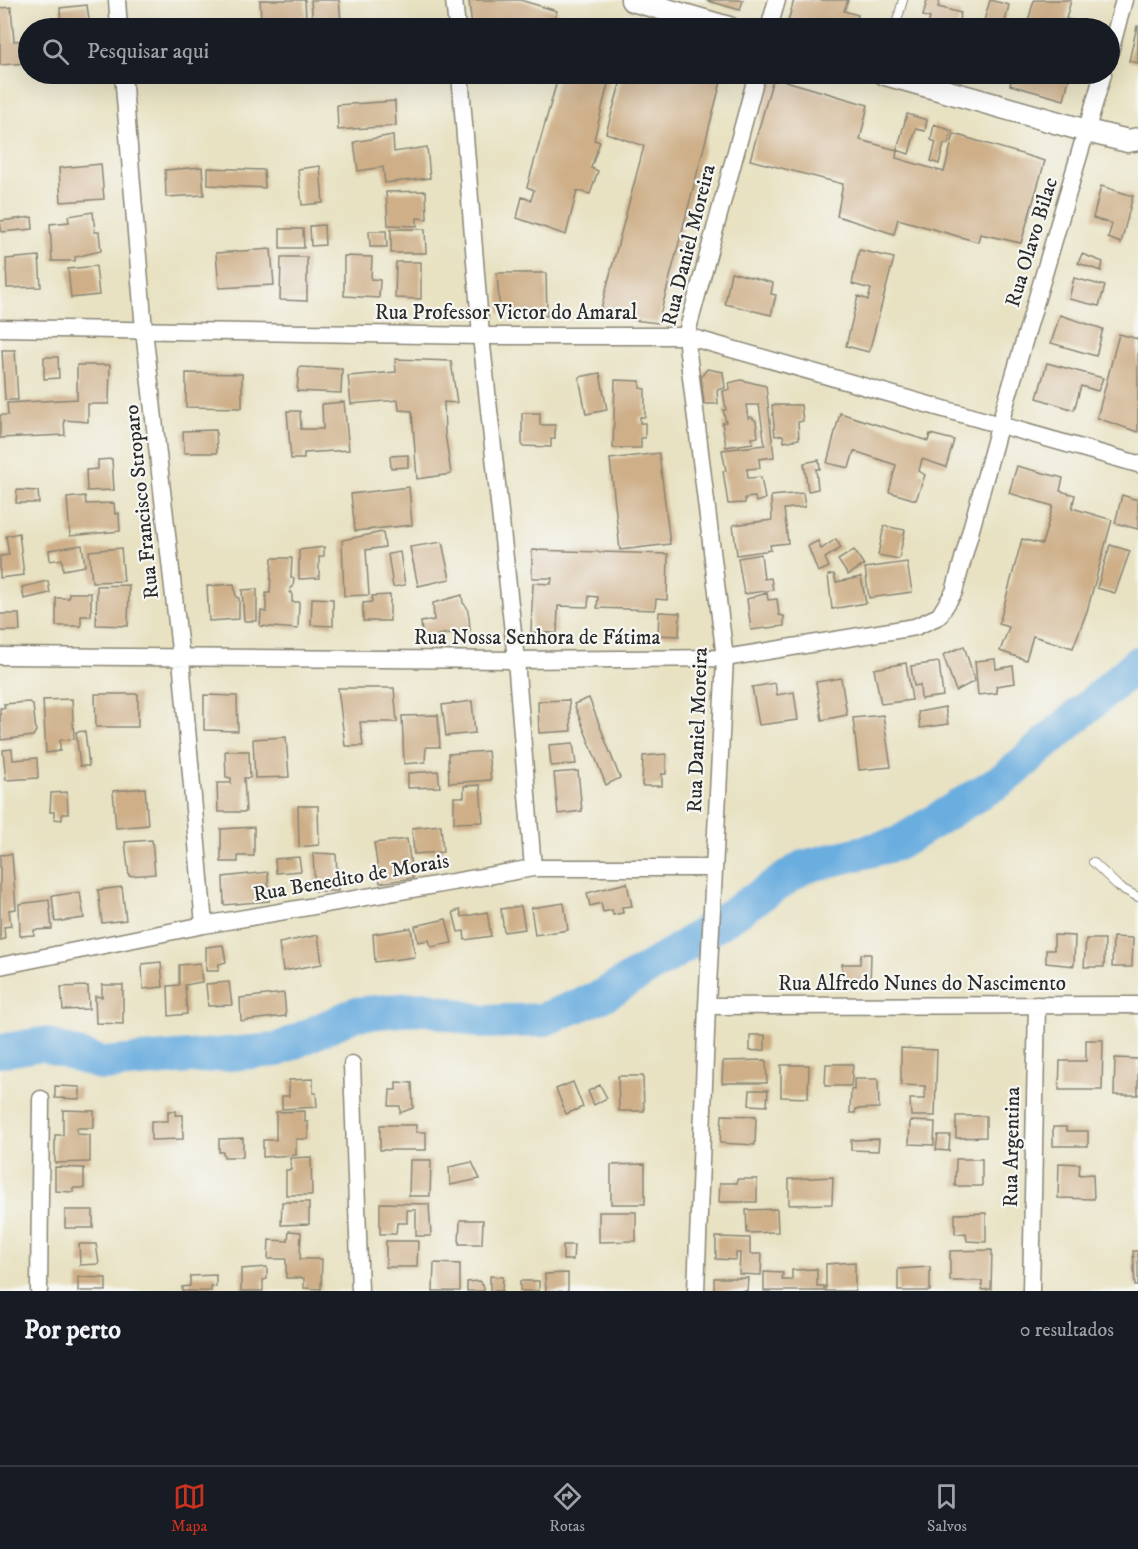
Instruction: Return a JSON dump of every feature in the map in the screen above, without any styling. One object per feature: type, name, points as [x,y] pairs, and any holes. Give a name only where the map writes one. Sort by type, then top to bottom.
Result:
[{"type":"main road","points":[[632,0],[694,18]]},
{"type":"main road","points":[[920,84],[1087,131],[1135,141]]},
{"type":"street","points":[[117,0],[118,18]]},
{"type":"street","points":[[454,0],[456,18]]},
{"type":"street","points":[[772,18],[777,0]]},
{"type":"street","points":[[1119,18],[1124,0]]},
{"type":"street","name":"Rua Francisco Stroparo","points":[[124,84],[144,330],[181,659],[204,925]]},
{"type":"street","points":[[461,84],[481,336],[516,660],[533,868]]},
{"type":"street","name":"Rua Daniel Moreira","points":[[696,1291],[713,868],[725,658],[687,336],[754,84]]},
{"type":"street","name":"Rua Olavo Bilac","points":[[1000,423],[1100,84]]},
{"type":"street","name":"Rua Professor Victor do Amaral","points":[[0,328],[481,336],[687,336],[1138,464]]},
{"type":"street","name":"Rua Nossa Senhora de Fátima","points":[[0,656],[516,660],[725,658],[915,627],[939,616],[954,592],[1000,423]]},
{"type":"street","name":"Rua Benedito de Morais","points":[[0,966],[204,925],[533,868],[713,868]]},
{"type":"street","name":"Rua Argentina","points":[[1031,1291],[1037,1005]]},
{"type":"street","name":"Rua Alfredo Nunes do Nascimento","points":[[707,1006],[1138,1005]]},
{"type":"street","points":[[352,1064],[360,1291]]},
{"type":"street","points":[[39,1291],[41,1099]]},
{"type":"lane","points":[[898,18],[903,0]]},
{"type":"lane","points":[[1093,862],[1119,887],[1138,897]]},
{"type":"building","points":[[260,0],[305,0],[306,17],[261,18]]},
{"type":"building","points":[[311,0],[339,0],[341,18],[312,18]]},
{"type":"building","points":[[469,0],[520,0],[557,11],[555,18],[471,18]]},
{"type":"building","points":[[705,0],[743,0],[740,10]]},
{"type":"building","points":[[794,0],[848,0],[844,11],[858,15],[857,18],[789,18]]},
{"type":"building","points":[[927,0],[940,0],[938,7],[961,13],[959,18],[923,16]]},
{"type":"building","points":[[990,0],[1009,5],[1006,18],[985,18]]},
{"type":"building","points":[[1034,0],[1071,0],[1066,18],[1029,18]]},
{"type":"building","points":[[87,5],[89,18],[60,18],[60,8]]},
{"type":"building","points":[[11,7],[14,41],[18,41],[18,64],[0,65],[0,8]]},
{"type":"building","points":[[1138,26],[1138,63],[1129,61]]},
{"type":"building","points":[[556,84],[608,84],[594,140],[600,142],[591,168],[598,171],[590,194],[577,191],[566,235],[517,218],[522,197],[531,200],[534,190],[527,187]]},
{"type":"building","points":[[620,84],[720,84],[658,323],[599,316],[644,146],[606,133]]},
{"type":"building","points":[[771,84],[796,84],[868,105],[860,140],[897,150],[896,158],[944,172],[954,134],[1045,161],[1021,243],[980,234],[978,242],[898,219],[894,234],[837,216],[843,184],[750,160]]},
{"type":"building","points":[[1010,84],[1068,84],[1064,100]]},
{"type":"building","points":[[395,101],[396,126],[338,130],[337,105]]},
{"type":"building","points":[[907,114],[927,120],[925,131],[916,129],[909,154],[897,150]]},
{"type":"building","points":[[934,124],[952,131],[948,144],[944,144],[939,164],[931,161],[936,142],[931,140]]},
{"type":"building","points":[[393,135],[394,152],[427,147],[430,178],[385,183],[383,167],[358,171],[354,142]]},
{"type":"building","points":[[101,164],[104,199],[61,202],[59,168]]},
{"type":"building","points":[[320,166],[323,203],[302,205],[298,169]]},
{"type":"building","points":[[202,167],[204,195],[166,197],[165,170]]},
{"type":"building","points":[[208,168],[264,170],[265,188],[208,185]]},
{"type":"building","points":[[1101,186],[1133,196],[1121,243],[1108,238],[1112,224],[1093,218]]},
{"type":"building","points":[[426,191],[427,219],[417,218],[417,226],[388,225],[386,192]]},
{"type":"building","points":[[93,212],[95,232],[99,232],[101,251],[75,257],[75,261],[52,261],[50,224],[69,222],[68,216]]},
{"type":"building","points":[[32,217],[33,229],[2,232],[0,221]]},
{"type":"building","points":[[324,225],[325,245],[311,246],[310,226]]},
{"type":"building","points":[[280,229],[303,229],[304,248],[280,248]]},
{"type":"building","points":[[391,229],[425,229],[426,253],[391,253]]},
{"type":"building","points":[[369,231],[386,231],[387,247],[370,247]]},
{"type":"building","points":[[271,249],[274,285],[219,288],[216,253]]},
{"type":"building","points":[[859,250],[894,258],[869,352],[846,346],[858,296],[868,300],[871,289],[852,284]]},
{"type":"building","points":[[1082,254],[1103,262],[1101,271],[1078,263]]},
{"type":"building","points":[[39,256],[41,287],[7,288],[6,259]]},
{"type":"building","points":[[344,256],[372,257],[371,279],[380,280],[379,298],[344,296]]},
{"type":"building","points":[[281,257],[307,257],[307,301],[280,300]]},
{"type":"building","points":[[396,262],[421,262],[421,299],[395,298]]},
{"type":"building","points":[[96,266],[99,295],[71,298],[68,269]]},
{"type":"building","points":[[731,272],[773,283],[771,294],[776,295],[771,315],[725,304]]},
{"type":"building","points":[[497,273],[546,273],[547,316],[500,313]]},
{"type":"building","points":[[1074,278],[1105,286],[1099,306],[1069,299]]},
{"type":"building","points":[[1060,315],[1103,329],[1096,356],[1051,343]]},
{"type":"building","points":[[1119,334],[1138,339],[1138,432],[1097,418]]},
{"type":"building","points":[[2,350],[15,350],[18,400],[5,400]]},
{"type":"building","points":[[44,357],[58,357],[59,378],[44,379]]},
{"type":"building","points":[[395,359],[451,361],[457,403],[444,402],[445,433],[451,474],[417,479],[412,411],[399,410],[398,400],[351,404],[348,376],[396,372]]},
{"type":"building","points":[[1047,363],[1103,378],[1098,391],[1081,386],[1074,410],[1037,398]]},
{"type":"building","points":[[77,365],[110,365],[109,404],[88,404],[88,422],[64,420],[65,435],[0,438],[0,415],[8,415],[7,403],[77,399]]},
{"type":"building","points":[[299,367],[342,369],[341,393],[297,391]]},
{"type":"building","points":[[707,369],[723,372],[725,388],[717,390],[718,404],[704,404],[701,377]]},
{"type":"building","points":[[186,373],[242,374],[242,408],[186,407]]},
{"type":"building","points":[[600,373],[607,410],[586,414],[579,377]]},
{"type":"building","points":[[615,380],[640,381],[640,388],[645,389],[645,417],[640,417],[640,423],[645,423],[645,438],[641,438],[641,448],[613,448]]},
{"type":"building","points":[[741,380],[766,386],[774,457],[759,459],[760,468],[747,469],[748,478],[761,477],[765,499],[756,502],[755,497],[745,498],[745,503],[728,504],[722,450],[765,445],[759,405],[746,405],[748,418],[751,417],[756,421],[758,437],[752,438],[753,443],[726,447],[722,423],[726,422],[723,410],[726,410],[723,391],[730,389],[729,383]]},
{"type":"building","points":[[344,402],[349,450],[304,453],[304,459],[291,459],[287,411],[300,411],[301,429],[323,429],[322,404]]},
{"type":"building","points":[[772,405],[801,405],[803,421],[798,422],[799,439],[784,442],[783,435],[775,436]]},
{"type":"building","points":[[522,413],[540,413],[540,425],[555,425],[555,439],[551,439],[551,447],[522,446]]},
{"type":"building","points":[[840,413],[928,441],[930,434],[954,440],[946,467],[922,459],[919,471],[925,475],[916,500],[889,492],[896,465],[854,451],[849,468],[827,463]]},
{"type":"building","points":[[216,430],[217,453],[184,453],[183,431]]},
{"type":"building","points":[[659,453],[670,544],[620,550],[610,459]]},
{"type":"building","points":[[408,455],[408,467],[391,468],[390,456]]},
{"type":"building","points":[[112,459],[114,490],[87,491],[86,470],[98,469],[98,460]]},
{"type":"building","points":[[819,460],[820,469],[816,469],[818,489],[808,491],[804,463]]},
{"type":"building","points":[[1017,466],[1063,478],[1060,491],[1075,495],[1072,508],[1112,520],[1087,611],[1073,648],[1033,636],[1026,660],[1000,651],[1009,627],[999,624],[1022,539],[1042,544],[1053,506],[1009,493]]},
{"type":"building","points":[[409,487],[412,525],[355,531],[351,494]]},
{"type":"building","points":[[17,490],[38,491],[39,503],[16,503]]},
{"type":"building","points":[[803,493],[805,507],[784,509],[788,543],[770,545],[771,550],[737,555],[733,525],[772,520],[771,496]]},
{"type":"building","points":[[1122,495],[1138,500],[1138,529],[1115,523]]},
{"type":"building","points":[[85,496],[86,504],[114,503],[115,514],[119,513],[120,531],[70,536],[67,498]]},
{"type":"building","points":[[884,526],[905,530],[899,559],[878,555]]},
{"type":"building","points":[[383,532],[385,547],[366,550],[369,595],[344,596],[342,540]]},
{"type":"building","points":[[19,533],[24,575],[0,578],[0,556],[9,555],[6,536]]},
{"type":"building","points":[[836,539],[841,548],[825,558],[829,567],[818,572],[808,546],[818,541],[821,549]]},
{"type":"building","points":[[442,542],[450,579],[418,586],[410,547]]},
{"type":"building","points":[[82,545],[85,566],[63,570],[62,559],[50,561],[49,550]]},
{"type":"building","points":[[1110,545],[1130,551],[1115,593],[1097,588]]},
{"type":"building","points":[[324,547],[324,556],[319,557],[319,578],[299,579],[299,550]]},
{"type":"building","points":[[121,548],[124,581],[92,582],[89,551]]},
{"type":"building","points":[[532,550],[668,554],[667,600],[656,599],[655,610],[597,608],[598,597],[589,596],[588,607],[558,606],[557,633],[531,632],[533,583],[551,584],[552,578],[532,578]]},
{"type":"building","points":[[854,550],[864,565],[848,575],[838,560]]},
{"type":"building","points":[[400,552],[405,585],[393,587],[388,554]]},
{"type":"building","points":[[761,554],[764,579],[771,578],[773,590],[744,594],[738,558]]},
{"type":"building","points":[[272,558],[292,558],[291,578],[294,578],[290,593],[292,593],[292,602],[299,602],[298,629],[260,626],[261,611],[266,612],[266,593],[270,593]]},
{"type":"building","points":[[907,562],[912,592],[869,598],[865,568]]},
{"type":"building","points":[[834,574],[836,582],[861,577],[866,603],[832,609],[828,575]]},
{"type":"building","points":[[48,581],[50,593],[24,599],[22,587]]},
{"type":"building","points":[[234,584],[236,597],[239,598],[239,619],[209,621],[207,586]]},
{"type":"building","points":[[129,585],[128,626],[96,625],[97,586]]},
{"type":"building","points":[[257,589],[257,621],[244,621],[242,590]]},
{"type":"building","points":[[69,593],[91,593],[91,616],[81,616],[81,626],[56,626],[56,598],[69,598]]},
{"type":"building","points":[[767,593],[768,600],[777,599],[779,615],[784,616],[784,626],[751,630],[747,599]]},
{"type":"building","points":[[390,595],[390,621],[363,621],[363,603],[372,602],[372,596]]},
{"type":"building","points":[[462,595],[463,603],[467,607],[470,630],[438,635],[438,646],[423,643],[421,622],[434,620],[433,603]]},
{"type":"building","points":[[312,598],[333,599],[333,626],[311,625]]},
{"type":"building","points":[[659,612],[680,613],[679,636],[658,635]]},
{"type":"building","points":[[0,614],[19,614],[20,631],[0,631]]},
{"type":"building","points":[[964,646],[975,681],[956,691],[943,655]]},
{"type":"building","points":[[995,659],[996,669],[1013,666],[1015,683],[996,686],[997,693],[978,695],[975,661]]},
{"type":"building","points":[[939,662],[943,696],[921,699],[920,685],[914,686],[911,666]]},
{"type":"building","points":[[906,663],[912,700],[881,704],[874,669]]},
{"type":"building","points":[[841,678],[847,715],[822,720],[816,682]]},
{"type":"building","points":[[775,683],[777,695],[794,692],[798,720],[759,725],[752,687]]},
{"type":"building","points":[[338,688],[394,688],[397,722],[360,722],[363,746],[345,746]]},
{"type":"building","points":[[95,694],[138,694],[138,727],[96,727]]},
{"type":"building","points":[[204,695],[237,696],[238,731],[204,730]]},
{"type":"building","points":[[589,698],[620,778],[606,785],[574,704]]},
{"type":"building","points":[[72,699],[74,739],[60,740],[60,751],[46,753],[43,700]]},
{"type":"building","points":[[569,700],[571,731],[539,733],[538,701]]},
{"type":"building","points":[[472,701],[475,733],[446,736],[442,705]]},
{"type":"building","points":[[29,702],[33,705],[36,731],[33,736],[1,740],[0,708],[5,708],[4,704]]},
{"type":"building","points":[[945,707],[948,724],[920,728],[918,712]]},
{"type":"building","points":[[438,715],[440,747],[426,747],[425,762],[404,764],[402,716]]},
{"type":"building","points":[[883,715],[891,767],[859,770],[853,718]]},
{"type":"building","points":[[85,731],[89,766],[80,766],[76,732]]},
{"type":"building","points":[[286,737],[289,777],[255,778],[253,739]]},
{"type":"building","points":[[573,743],[576,764],[551,766],[549,745]]},
{"type":"building","points":[[12,749],[13,760],[37,758],[38,778],[6,780],[3,750]]},
{"type":"building","points":[[225,751],[249,751],[250,778],[244,778],[246,812],[218,812],[217,783],[231,783],[231,778],[226,777]]},
{"type":"building","points":[[488,751],[491,780],[449,783],[448,754]]},
{"type":"building","points":[[666,754],[666,774],[662,774],[662,786],[642,786],[643,756]]},
{"type":"building","points":[[438,771],[440,787],[408,788],[408,773]]},
{"type":"building","points":[[578,771],[582,811],[558,814],[554,773]]},
{"type":"building","points":[[480,785],[483,822],[454,823],[454,797],[464,797],[464,786]]},
{"type":"building","points":[[145,788],[148,825],[116,828],[113,791]]},
{"type":"building","points":[[67,792],[68,814],[62,814],[62,820],[54,819],[54,812],[50,812],[51,793]]},
{"type":"building","points":[[298,806],[318,806],[319,845],[299,847]]},
{"type":"building","points":[[441,825],[443,852],[414,854],[412,828]]},
{"type":"building","points":[[254,827],[254,856],[238,856],[238,862],[221,862],[221,829]]},
{"type":"building","points":[[407,839],[413,878],[380,883],[374,843]]},
{"type":"building","points":[[152,840],[155,874],[129,876],[125,842]]},
{"type":"building","points":[[313,853],[336,854],[338,891],[315,891]]},
{"type":"building","points":[[12,854],[16,909],[9,910],[11,926],[4,927],[5,939],[0,940],[0,855]]},
{"type":"building","points":[[299,857],[301,871],[276,873],[275,859]]},
{"type":"building","points":[[268,872],[269,901],[224,905],[223,877]]},
{"type":"building","points":[[627,883],[632,906],[622,907],[623,913],[613,915],[612,910],[603,912],[601,903],[590,906],[587,893]]},
{"type":"building","points":[[122,887],[126,920],[102,923],[98,890]]},
{"type":"building","points":[[80,892],[84,918],[55,922],[52,896]]},
{"type":"building","points":[[49,900],[52,929],[34,930],[34,935],[20,936],[19,904]]},
{"type":"building","points":[[564,903],[568,930],[535,935],[531,908]]},
{"type":"building","points":[[521,906],[525,929],[504,932],[501,909]]},
{"type":"building","points":[[460,910],[462,917],[487,912],[491,936],[465,940],[464,931],[458,932],[453,912]]},
{"type":"building","points":[[446,919],[452,943],[431,947],[429,940],[418,942],[415,926]]},
{"type":"building","points":[[411,928],[415,957],[375,962],[373,934]]},
{"type":"building","points":[[318,935],[322,964],[283,971],[279,943]]},
{"type":"building","points":[[1054,935],[1075,936],[1074,966],[1046,963],[1046,950],[1054,950]]},
{"type":"building","points":[[1113,937],[1133,938],[1132,967],[1112,967]]},
{"type":"building","points":[[1086,939],[1105,939],[1104,967],[1084,967]]},
{"type":"building","points":[[223,945],[226,962],[219,964],[218,971],[206,971],[206,947]]},
{"type":"building","points":[[861,954],[871,954],[870,985],[842,985],[842,964],[860,964]]},
{"type":"building","points":[[161,962],[163,987],[143,989],[142,964]]},
{"type":"building","points":[[200,963],[202,982],[185,985],[187,1014],[169,1016],[168,986],[179,985],[179,965]]},
{"type":"building","points":[[229,982],[232,1005],[208,1006],[206,984]]},
{"type":"building","points":[[102,985],[123,985],[123,1024],[96,1023],[95,996],[102,997]]},
{"type":"building","points":[[88,986],[89,1009],[63,1010],[61,987]]},
{"type":"building","points":[[284,993],[286,1016],[241,1021],[240,998]]},
{"type":"building","points":[[750,1035],[765,1035],[765,1050],[750,1051]]},
{"type":"building","points":[[1086,1040],[1103,1040],[1102,1090],[1059,1090],[1060,1061],[1086,1061]]},
{"type":"building","points":[[901,1048],[937,1050],[935,1116],[911,1116],[910,1099],[925,1099],[925,1086],[901,1085]]},
{"type":"building","points":[[1115,1058],[1138,1059],[1138,1095],[1114,1095]]},
{"type":"building","points":[[766,1060],[767,1083],[722,1083],[723,1061]]},
{"type":"building","points":[[826,1064],[853,1064],[851,1086],[825,1086]]},
{"type":"building","points":[[781,1065],[809,1065],[808,1098],[781,1097]]},
{"type":"building","points":[[618,1076],[643,1076],[644,1111],[619,1111]]},
{"type":"building","points":[[313,1079],[313,1093],[316,1093],[317,1107],[282,1109],[282,1096],[289,1096],[289,1080]]},
{"type":"building","points":[[854,1079],[878,1079],[879,1108],[856,1109],[855,1113],[850,1113],[851,1089],[854,1090]]},
{"type":"building","points":[[396,1082],[412,1083],[413,1108],[400,1113],[400,1106],[389,1106],[390,1090],[396,1090]]},
{"type":"building","points":[[573,1082],[583,1107],[566,1114],[556,1089]]},
{"type":"building","points":[[600,1085],[607,1098],[594,1105],[588,1091]]},
{"type":"building","points":[[55,1086],[80,1087],[80,1099],[55,1098]]},
{"type":"building","points":[[750,1090],[768,1090],[767,1106],[749,1105]]},
{"type":"building","points":[[63,1110],[94,1111],[94,1128],[77,1128],[77,1134],[90,1135],[90,1162],[55,1163],[55,1135],[63,1135]]},
{"type":"building","points":[[168,1111],[176,1111],[175,1115],[183,1115],[183,1139],[151,1140],[151,1121],[168,1121]]},
{"type":"building","points":[[305,1111],[305,1122],[308,1122],[308,1139],[296,1139],[296,1155],[263,1157],[263,1140],[276,1140],[276,1112]]},
{"type":"building","points":[[722,1115],[756,1116],[755,1145],[720,1143]]},
{"type":"building","points":[[956,1116],[986,1116],[986,1137],[956,1138]]},
{"type":"building","points":[[910,1121],[935,1122],[934,1145],[909,1144]]},
{"type":"building","points":[[380,1125],[416,1125],[416,1132],[426,1132],[426,1150],[380,1150]]},
{"type":"building","points":[[1053,1127],[1066,1127],[1067,1131],[1088,1131],[1088,1146],[1053,1146]]},
{"type":"building","points":[[938,1135],[950,1135],[949,1151],[936,1150]]},
{"type":"building","points":[[243,1138],[243,1157],[224,1157],[223,1152],[219,1152],[219,1139]]},
{"type":"building","points":[[879,1139],[878,1151],[851,1150],[851,1140]]},
{"type":"building","points":[[311,1157],[312,1195],[286,1195],[286,1170],[291,1170],[290,1158]]},
{"type":"building","points":[[956,1159],[982,1159],[982,1186],[955,1186]]},
{"type":"building","points":[[410,1160],[431,1160],[430,1196],[409,1196]]},
{"type":"building","points":[[472,1162],[480,1179],[450,1185],[449,1167]]},
{"type":"building","points":[[1059,1163],[1080,1164],[1079,1175],[1093,1174],[1094,1199],[1058,1198]]},
{"type":"building","points":[[645,1164],[645,1204],[611,1204],[611,1165]]},
{"type":"building","points":[[55,1167],[84,1168],[84,1188],[73,1188],[73,1192],[55,1191]]},
{"type":"building","points":[[833,1177],[832,1204],[789,1205],[789,1179]]},
{"type":"building","points":[[737,1179],[757,1179],[757,1202],[719,1202],[720,1183],[737,1183]]},
{"type":"building","points":[[282,1202],[309,1202],[309,1224],[281,1225]]},
{"type":"building","points":[[380,1203],[429,1204],[431,1236],[416,1236],[416,1210],[407,1210],[407,1223],[397,1223],[396,1234],[380,1234]]},
{"type":"building","points":[[777,1209],[778,1232],[747,1233],[746,1210]]},
{"type":"building","points":[[65,1210],[93,1210],[93,1228],[65,1228]]},
{"type":"building","points":[[599,1212],[636,1212],[636,1241],[599,1242]]},
{"type":"building","points":[[986,1213],[986,1242],[967,1241],[966,1233],[955,1234],[955,1214]]},
{"type":"building","points":[[460,1220],[483,1220],[482,1244],[459,1244]]},
{"type":"building","points":[[289,1231],[301,1232],[300,1259],[322,1259],[321,1289],[304,1288],[304,1278],[286,1278],[286,1259],[268,1259],[269,1240],[288,1241]]},
{"type":"building","points":[[716,1237],[750,1238],[750,1254],[762,1254],[761,1275],[739,1274],[740,1253],[736,1253],[736,1260],[716,1259]]},
{"type":"building","points":[[386,1241],[418,1241],[417,1267],[386,1267]]},
{"type":"building","points":[[79,1244],[96,1244],[99,1264],[80,1265]]},
{"type":"building","points":[[563,1245],[574,1245],[573,1260],[563,1260]]},
{"type":"building","points":[[992,1250],[991,1289],[982,1290],[982,1281],[950,1281],[950,1251]]},
{"type":"building","points":[[1133,1251],[1138,1251],[1138,1286],[1135,1286]]},
{"type":"building","points":[[855,1262],[855,1291],[826,1291],[826,1264]]},
{"type":"building","points":[[434,1263],[460,1264],[460,1291],[433,1291]]},
{"type":"building","points":[[267,1267],[267,1279],[263,1280],[263,1291],[241,1291],[241,1269]]},
{"type":"building","points":[[930,1267],[930,1291],[898,1291],[898,1269]]},
{"type":"building","points":[[817,1269],[817,1286],[824,1286],[824,1291],[764,1291],[764,1272],[783,1273],[782,1280],[792,1280],[792,1270]]},
{"type":"building","points":[[568,1273],[568,1291],[546,1291],[545,1274]]},
{"type":"building","points":[[216,1275],[216,1287],[211,1286],[211,1291],[182,1291],[182,1287],[190,1286],[190,1276]]},
{"type":"building","points":[[490,1276],[503,1277],[502,1291],[490,1291]]},
{"type":"building","points":[[78,1277],[106,1278],[106,1291],[78,1291]]},
{"type":"building","points":[[714,1278],[748,1278],[747,1291],[714,1291]]},
{"type":"building","points":[[479,1281],[484,1291],[467,1291],[467,1282]]},
{"type":"building","points":[[520,1281],[539,1281],[539,1291],[520,1291]]},
{"type":"waterway","points":[[0,1051],[43,1044],[103,1064],[277,1050],[355,1014],[425,1008],[483,1022],[542,1020],[602,996],[674,953],[803,867],[897,844],[1008,776],[1138,663]]}]
